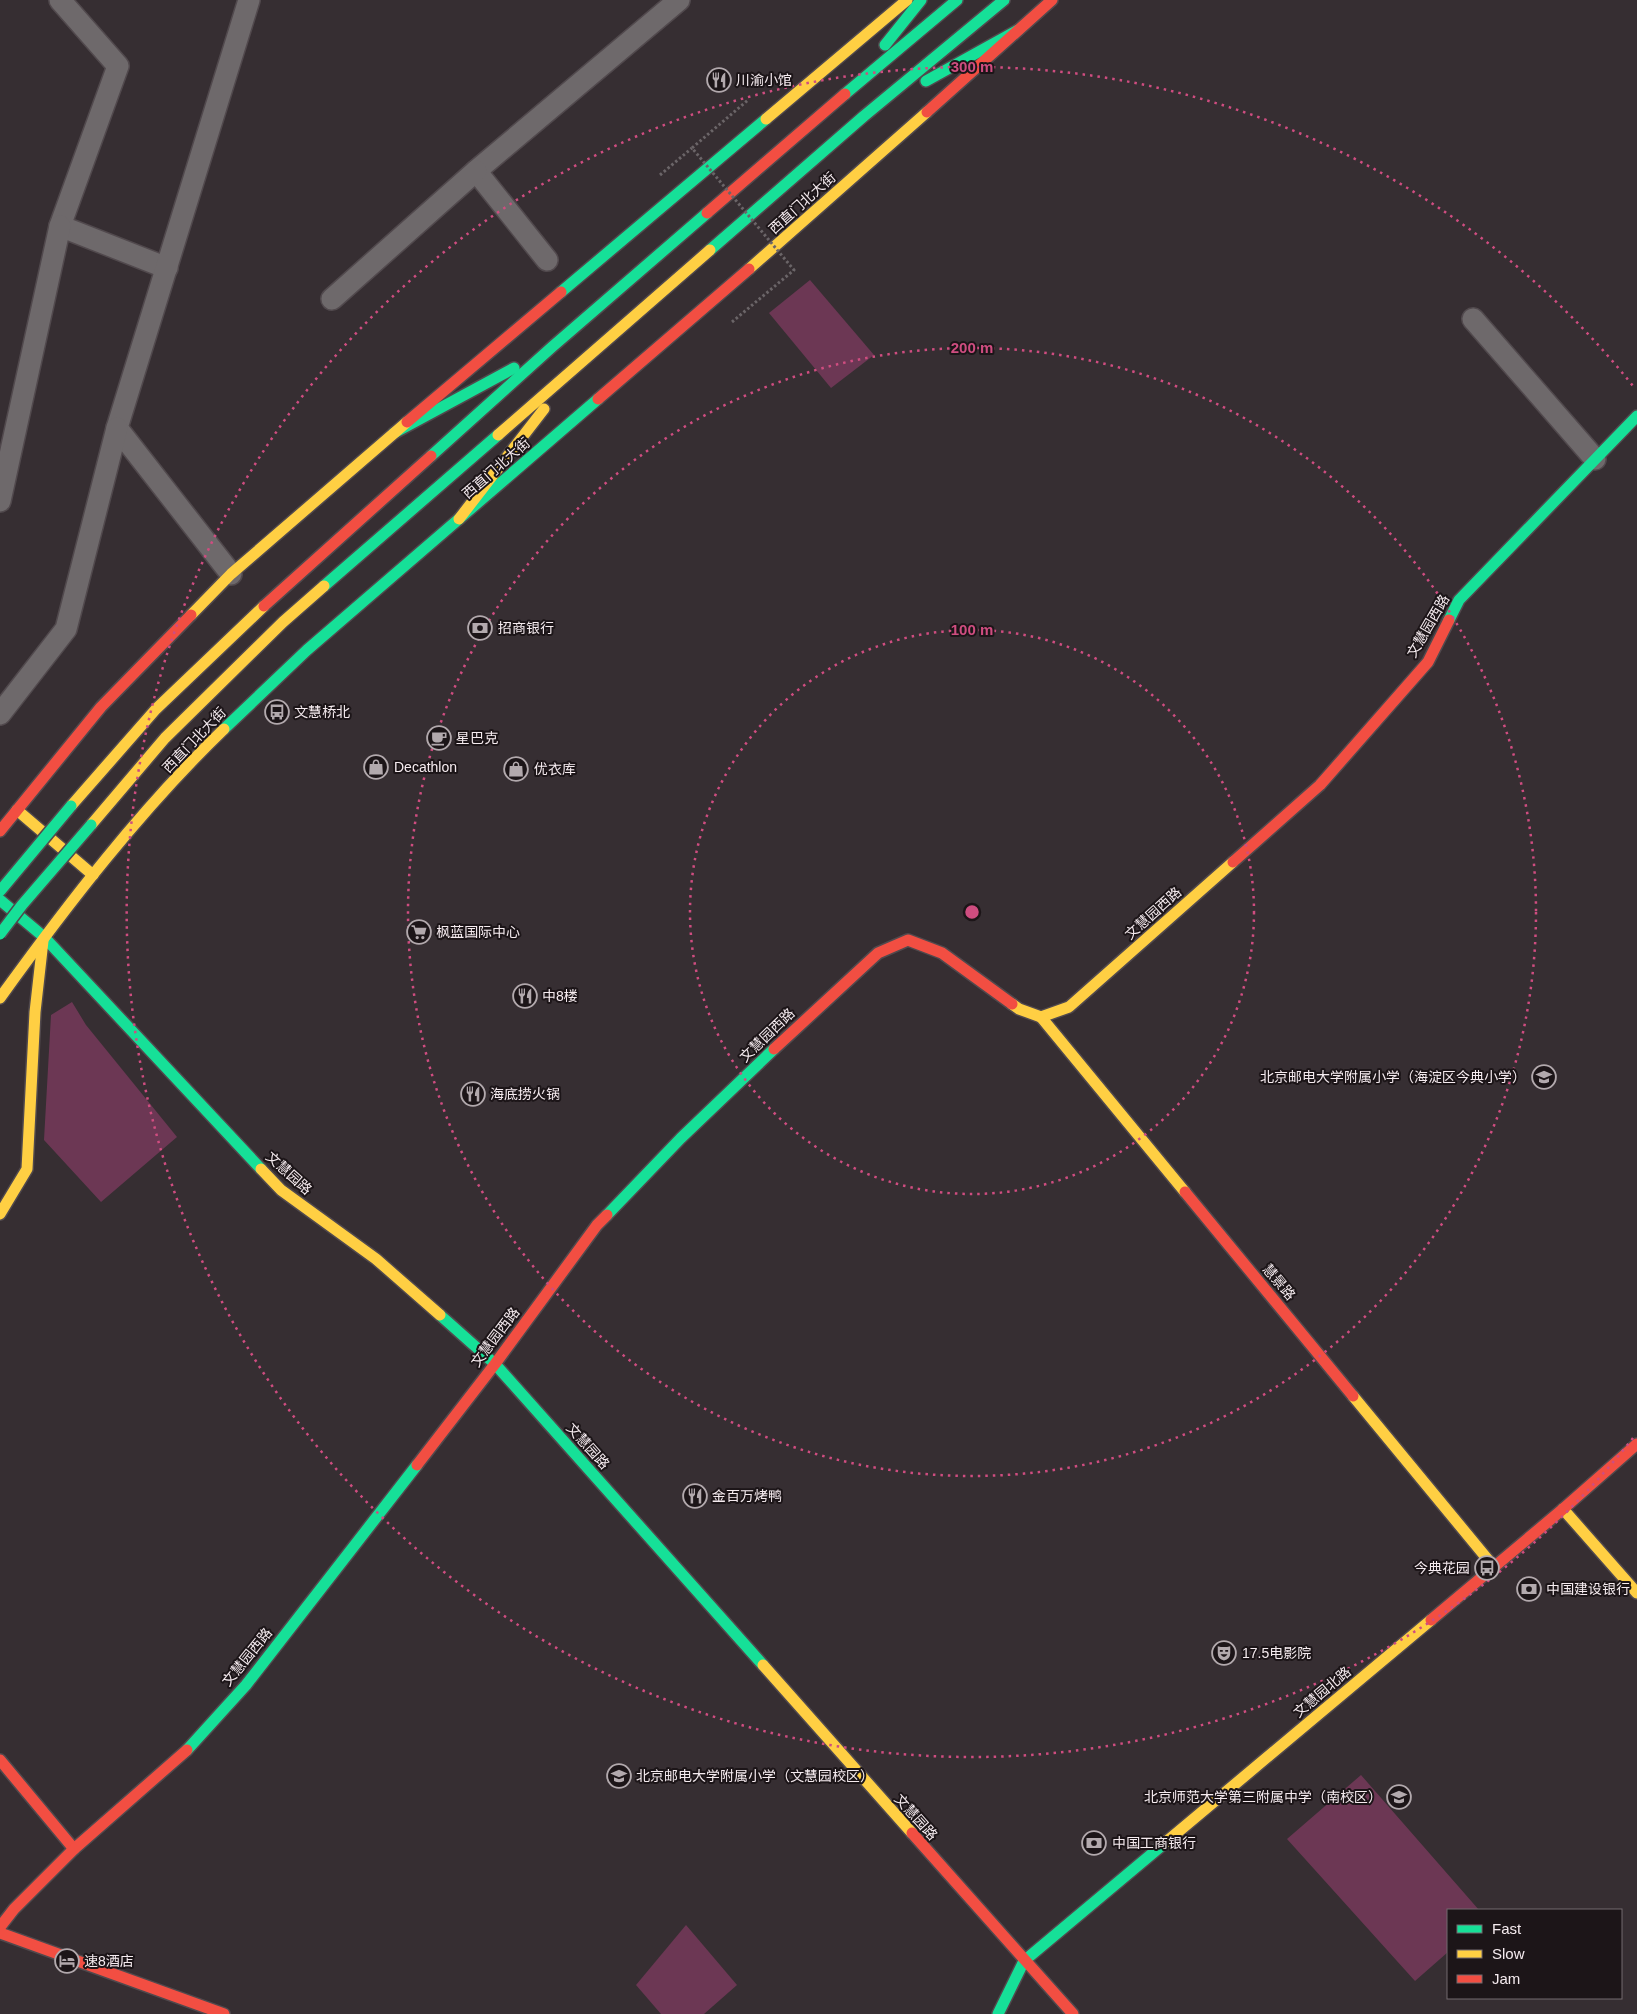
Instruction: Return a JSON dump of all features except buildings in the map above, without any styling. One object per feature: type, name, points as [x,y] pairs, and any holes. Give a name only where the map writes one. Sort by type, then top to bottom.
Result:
[{"type":"main road","points":[[0,831],[101,707],[231,574],[394,433],[907,0]]},
{"type":"main road","points":[[848,91],[921,0]]},
{"type":"main road","points":[[0,891],[156,709],[268,602],[552,347],[848,91],[957,0]]},
{"type":"main road","name":"西直门北大街","points":[[0,934],[22,904],[165,738],[283,622],[864,116],[1004,0]]},
{"type":"main road","name":"西直门北大街","points":[[2,992],[93,875],[191,761],[307,650],[796,229],[1052,0]]},
{"type":"main road","points":[[864,116],[1018,30]]},
{"type":"main road","points":[[394,433],[552,347]]},
{"type":"main road","points":[[459,519],[583,360]]},
{"type":"main road","name":"文慧园西路","points":[[0,1928],[14,1909],[74,1849],[185,1752],[246,1684],[495,1364],[597,1225],[681,1138],[849,978],[878,953],[908,940],[942,953],[1020,1009],[1041,1017],[1069,1008],[1320,785],[1428,662],[1459,600],[1637,416]]},
{"type":"main road","points":[[17,810],[93,875]]},
{"type":"main road","name":"文慧园路","points":[[0,900],[44,937],[281,1190],[376,1259],[495,1364],[1073,2014]]},
{"type":"main road","points":[[0,1214],[27,1169],[35,1012],[44,937]]},
{"type":"main road","name":"慧景路","points":[[1041,1017],[1494,1567]]},
{"type":"main road","name":"文慧园北路","points":[[1024,1961],[1563,1509],[1637,1444]]},
{"type":"main road","points":[[1563,1509],[1637,1593]]},
{"type":"main road","points":[[0,1760],[74,1849]]},
{"type":"main road","points":[[0,1933],[224,2014]]},
{"type":"main road","points":[[998,2014],[1024,1961]]},
{"type":"street","points":[[0,501],[60,226],[118,66],[60,0]]},
{"type":"street","points":[[0,714],[66,629],[117,428],[249,0]]},
{"type":"street","points":[[332,299],[476,171],[679,0]]},
{"type":"street","points":[[476,171],[547,260]]},
{"type":"street","points":[[60,226],[167,268]]},
{"type":"street","points":[[1473,319],[1595,459]]},
{"type":"street","points":[[117,428],[231,574]]},
{"type":"path","points":[[660,175],[748,100]]},
{"type":"path","points":[[692,148],[794,270],[732,322]]},
{"type":"shaded area","points":[[810,280],[874,355],[831,388],[769,313]]},
{"type":"shaded area","points":[[72,1002],[86,1025],[177,1137],[101,1202],[44,1140],[51,1015]]},
{"type":"shaded area","points":[[1361,1775],[1478,1909],[1447,1909],[1447,1953],[1415,1981],[1287,1839]]},
{"type":"shaded area","points":[[686,1925],[737,1985],[704,2014],[661,2014],[636,1985]]},
{"type":"traffic: fast","points":[[885,45],[921,0]]},
{"type":"traffic: fast","points":[[845,94],[957,0]]},
{"type":"traffic: fast","points":[[710,250],[864,116],[1004,0]]},
{"type":"traffic: fast","points":[[926,81],[1018,30]]},
{"type":"traffic: fast","points":[[561,292],[766,119]]},
{"type":"traffic: fast","points":[[431,456],[552,347],[707,213]]},
{"type":"traffic: fast","points":[[394,433],[514,368]]},
{"type":"traffic: fast","points":[[224,729],[307,650],[598,399]]},
{"type":"traffic: fast","points":[[1449,620],[1459,600],[1637,416]]},
{"type":"traffic: fast","points":[[324,586],[498,435]]},
{"type":"traffic: fast","points":[[0,891],[71,806]]},
{"type":"traffic: fast","points":[[0,934],[22,905],[91,825]]},
{"type":"traffic: fast","points":[[0,900],[44,937],[261,1169]]},
{"type":"traffic: fast","points":[[607,1215],[681,1138],[774,1049]]},
{"type":"traffic: fast","points":[[440,1315],[495,1364],[763,1665]]},
{"type":"traffic: fast","points":[[187,1750],[246,1685],[417,1465]]},
{"type":"traffic: fast","points":[[998,2014],[1024,1961],[1166,1842]]},
{"type":"traffic: slow","points":[[766,119],[907,0]]},
{"type":"traffic: slow","points":[[749,269],[927,112]]},
{"type":"traffic: slow","points":[[498,435],[710,250]]},
{"type":"traffic: slow","points":[[459,519],[544,409]]},
{"type":"traffic: slow","points":[[191,615],[231,574],[407,422]]},
{"type":"traffic: slow","points":[[91,825],[165,738],[283,622],[324,586]]},
{"type":"traffic: slow","points":[[71,806],[156,709],[264,606]]},
{"type":"traffic: slow","points":[[0,998],[78,893],[134,825],[224,729]]},
{"type":"traffic: slow","points":[[17,810],[93,875]]},
{"type":"traffic: slow","points":[[1012,1004],[1019,1009],[1041,1017],[1069,1007],[1233,862]]},
{"type":"traffic: slow","points":[[0,1214],[27,1169],[35,1012],[43,941]]},
{"type":"traffic: slow","points":[[1041,1017],[1185,1192]]},
{"type":"traffic: slow","points":[[261,1169],[281,1190],[376,1259],[440,1315]]},
{"type":"traffic: slow","points":[[1353,1396],[1494,1567]]},
{"type":"traffic: slow","points":[[1563,1509],[1637,1593]]},
{"type":"traffic: slow","points":[[1166,1842],[1431,1620]]},
{"type":"traffic: slow","points":[[763,1665],[912,1833]]},
{"type":"traffic: jam","points":[[927,112],[1052,0]]},
{"type":"traffic: jam","points":[[707,213],[845,94]]},
{"type":"traffic: jam","points":[[598,399],[749,269]]},
{"type":"traffic: jam","points":[[407,422],[561,292]]},
{"type":"traffic: jam","points":[[264,606],[431,456]]},
{"type":"traffic: jam","points":[[0,831],[101,707],[191,615]]},
{"type":"traffic: jam","points":[[1233,862],[1320,785],[1428,662],[1449,620]]},
{"type":"traffic: jam","points":[[774,1049],[878,953],[908,940],[942,953],[1012,1004]]},
{"type":"traffic: jam","points":[[1185,1192],[1353,1396]]},
{"type":"traffic: jam","points":[[417,1465],[495,1364],[597,1225],[607,1215]]},
{"type":"traffic: jam","points":[[1431,1620],[1637,1444]]},
{"type":"traffic: jam","points":[[0,1927],[14,1909],[74,1849],[187,1750]]},
{"type":"traffic: jam","points":[[0,1760],[74,1849]]},
{"type":"traffic: jam","points":[[912,1833],[1073,2014]]},
{"type":"traffic: jam","points":[[0,1933],[224,2014]]},
{"type":"place","name":"川渝小馆","points":[[719,80]]},
{"type":"place","name":"招商银行","points":[[480,628]]},
{"type":"place","name":"文慧桥北","points":[[277,712]]},
{"type":"place","name":"星巴克","points":[[439,738]]},
{"type":"place","name":"Decathlon","points":[[376,767]]},
{"type":"place","name":"优衣库","points":[[516,769]]},
{"type":"place","name":"枫蓝国际中心","points":[[419,932]]},
{"type":"place","name":"中8楼","points":[[525,996]]},
{"type":"place","name":"北京邮电大学附属小学（海淀区今典小学）","points":[[1544,1077]]},
{"type":"place","name":"海底捞火锅","points":[[473,1094]]},
{"type":"place","name":"金百万烤鸭","points":[[695,1496]]},
{"type":"place","name":"今典花园","points":[[1487,1568]]},
{"type":"place","name":"中国建设银行","points":[[1529,1589]]},
{"type":"place","name":"17.5电影院","points":[[1224,1653]]},
{"type":"place","name":"北京邮电大学附属小学（文慧园校区）","points":[[619,1776]]},
{"type":"place","name":"北京师范大学第三附属中学（南校区）","points":[[1399,1797]]},
{"type":"place","name":"中国工商银行","points":[[1094,1843]]},
{"type":"place","name":"速8酒店","points":[[67,1961]]}]
